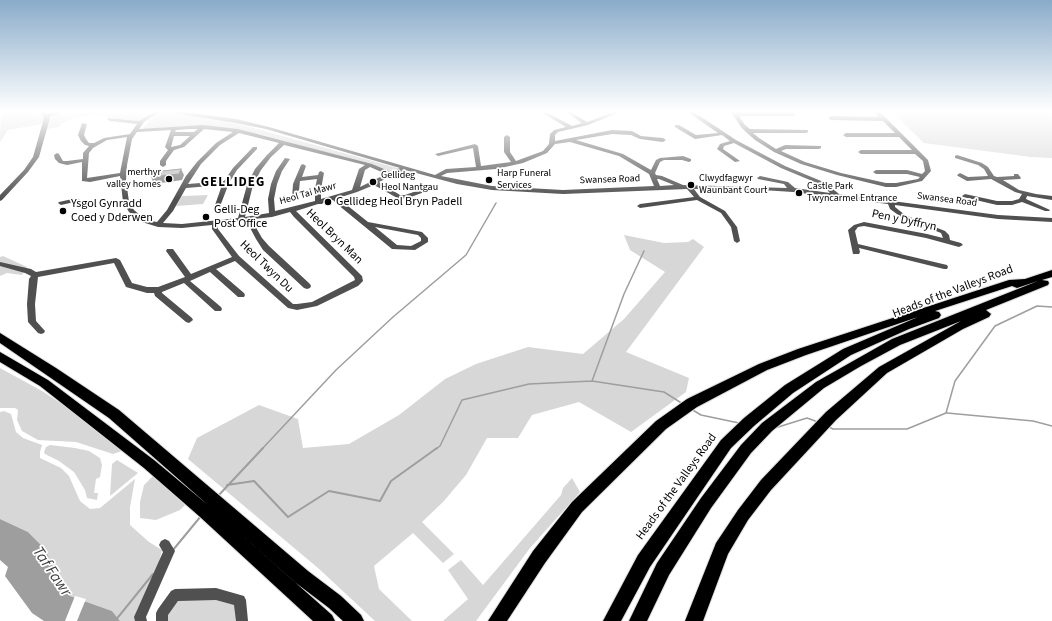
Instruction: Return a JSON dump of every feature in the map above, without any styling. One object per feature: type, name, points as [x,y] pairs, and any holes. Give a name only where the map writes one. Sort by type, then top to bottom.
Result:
[{"type":"highway","name":"Heads of the Valleys Road","points":[[612,621],[644,561],[726,444],[770,404],[808,375],[847,352],[905,326],[1052,273]]},
{"type":"highway","name":"Heads of the Valleys Road","points":[[638,621],[667,563],[706,503],[746,449],[767,427],[791,407],[832,378],[896,342],[1052,281]]},
{"type":"highway","points":[[497,621],[539,557],[577,507],[661,425],[692,402],[763,367],[874,327],[1013,282],[1024,282]]},
{"type":"highway","points":[[694,621],[722,548],[743,515],[783,466],[832,416],[884,370],[959,326],[1002,306],[1005,299]]},
{"type":"highway","points":[[0,337],[114,414],[155,459],[290,589],[326,621]]},
{"type":"highway","points":[[0,356],[44,383],[155,459],[335,602],[355,621]]},
{"type":"street","points":[[0,199],[26,171],[36,157],[41,141]]},
{"type":"street","points":[[84,141],[88,144],[94,145]]},
{"type":"street","points":[[104,141],[94,145],[86,153],[84,180],[124,174]]},
{"type":"street","name":"Heol Tai Mawr","points":[[130,141],[126,150],[124,174],[124,187],[128,208],[138,217],[158,225],[182,226],[215,223],[241,220],[292,210],[320,203],[355,191],[406,168]]},
{"type":"street","points":[[170,141],[168,147],[172,149]]},
{"type":"street","points":[[163,165],[163,161],[172,149],[182,146],[187,141]]},
{"type":"street","points":[[158,225],[165,219],[185,186],[189,176],[199,163],[223,141]]},
{"type":"street","points":[[280,141],[370,165],[393,174]]},
{"type":"street","name":"Swansea Road","points":[[312,141],[436,177],[478,186],[545,192],[686,187],[747,187],[836,195],[998,217],[1052,220]]},
{"type":"street","points":[[507,141],[507,152],[514,163]]},
{"type":"street","points":[[436,177],[446,171],[479,169],[514,163],[545,152],[551,146],[552,142],[570,141],[621,155],[652,175],[686,187],[698,198],[723,212],[734,227],[737,241]]},
{"type":"street","points":[[737,159],[720,148],[722,145],[734,141],[783,167],[824,184],[836,195]]},
{"type":"street","points":[[760,141],[776,151],[835,173],[886,185],[910,183],[920,180],[928,171],[928,165],[918,152],[906,141]]},
{"type":"street","points":[[241,220],[250,186],[258,169],[284,142]]},
{"type":"street","points":[[440,152],[479,146],[479,169]]},
{"type":"street","points":[[776,151],[785,147],[819,147]]},
{"type":"street","points":[[217,208],[226,183],[239,164],[255,148]]},
{"type":"street","points":[[861,152],[918,152]]},
{"type":"street","points":[[56,155],[61,162],[67,163],[85,160]]},
{"type":"street","points":[[658,188],[652,175],[658,161],[662,159],[683,158],[688,161],[695,156]]},
{"type":"street","points":[[960,156],[980,164],[986,168],[994,178],[1004,185],[1047,210]]},
{"type":"street","points":[[783,167],[794,158]]},
{"type":"street","points":[[272,214],[271,199],[274,184],[279,171],[287,159]]},
{"type":"street","points":[[355,191],[362,169],[370,165]]},
{"type":"street","points":[[295,199],[298,179],[303,166]]},
{"type":"street","points":[[828,167],[834,167],[836,170],[835,173]]},
{"type":"street","points":[[875,172],[907,172],[924,176]]},
{"type":"street","points":[[298,179],[320,175],[318,200],[320,203]]},
{"type":"street","points":[[960,175],[970,180],[1019,178]]},
{"type":"street","points":[[760,178],[786,184],[793,190]]},
{"type":"street","points":[[185,186],[226,183]]},
{"type":"street","points":[[375,183],[399,197],[406,197],[428,189]]},
{"type":"street","points":[[958,198],[967,195],[997,203],[1012,203],[1024,197],[1052,198]]},
{"type":"street","points":[[335,198],[366,224],[395,247],[412,248],[424,242],[424,238],[420,233],[366,224]]},
{"type":"street","points":[[640,206],[698,198]]},
{"type":"street","points":[[61,203],[77,200]]},
{"type":"street","name":"Pen y Dyffryn","points":[[891,203],[892,208],[897,213],[943,232],[946,235],[947,241]]},
{"type":"street","name":"Heol Bryn Man","points":[[291,306],[298,307],[314,304],[359,281],[358,276],[296,216],[292,210]]},
{"type":"street","points":[[251,218],[251,224],[266,248],[307,286]]},
{"type":"street","name":"Heol Twyn Du","points":[[215,223],[215,229],[236,258],[291,306]]},
{"type":"street","name":"Pen y Dyffryn","points":[[944,267],[881,251],[855,249],[851,230],[856,226],[864,224],[887,227],[959,245]]},
{"type":"street","points":[[170,251],[187,279],[218,309]]},
{"type":"street","points":[[0,264],[28,271],[35,276],[116,260],[129,285],[147,290],[158,290],[236,258]]},
{"type":"street","points":[[211,269],[241,295]]},
{"type":"street","points":[[35,276],[33,279],[31,304],[32,322],[35,330]]},
{"type":"street","points":[[158,290],[158,294],[189,320]]},
{"type":"street","points":[[141,621],[140,617],[169,551],[165,545]]},
{"type":"street","points":[[162,621],[162,613],[175,595],[216,594],[240,600],[242,621]]},
{"type":"shaded area","points":[[284,141],[300,141],[401,169],[393,173],[372,165]]},
{"type":"shaded area","points":[[922,141],[1052,141],[1052,158],[1031,157],[924,143]]},
{"type":"shaded area","points":[[208,195],[203,204],[176,206],[182,196]]},
{"type":"shaded area","points":[[624,235],[664,243],[688,242],[693,239],[704,247],[626,352],[689,378],[686,392],[631,432],[579,402],[532,415],[518,438],[487,438],[466,475],[443,502],[422,522],[454,554],[443,563],[413,533],[374,566],[379,589],[412,621],[375,621],[318,568],[188,459],[197,438],[259,405],[298,419],[303,448],[349,444],[399,415],[445,379],[476,364],[528,347],[583,354],[624,319],[665,272],[630,250]]},
{"type":"shaded area","points":[[3,256],[27,267],[22,275],[7,273],[0,276],[0,257]]},
{"type":"shaded area","points":[[0,368],[42,391],[74,412],[122,451],[113,454],[76,442],[38,440],[22,431],[17,420],[18,410],[15,408],[0,408]]},
{"type":"shaded area","points":[[4,411],[11,414],[16,432],[23,438],[42,445],[40,458],[61,468],[69,476],[80,501],[90,509],[100,508],[135,479],[130,507],[130,525],[149,542],[162,550],[155,578],[135,621],[120,621],[112,611],[70,596],[60,581],[45,549],[28,532],[0,519],[0,412]]},
{"type":"shaded area","points":[[50,445],[89,451],[100,458],[102,465],[100,477],[96,479],[94,493],[98,493],[97,500],[87,498],[85,490],[74,472],[59,461],[45,454],[44,452],[46,447]]},
{"type":"shaded area","points":[[117,460],[138,473],[110,496],[112,464]]},
{"type":"shaded area","points":[[153,476],[185,505],[180,510],[156,520],[140,518],[140,502],[144,485]]},
{"type":"shaded area","points":[[572,478],[580,492],[530,548],[476,621],[443,621],[468,599],[448,570],[461,560],[483,585],[561,495],[563,488]]},
{"type":"shaded area","points":[[226,598],[236,606],[237,621],[167,621],[168,613],[179,600]]},
{"type":"water","name":"Taf Fawr","points":[[0,519],[28,532],[45,549],[60,581],[70,596],[112,611],[120,621],[44,621],[32,613],[5,576],[8,567],[0,560]]},
{"type":"pier","points":[[75,596],[86,599],[77,621],[65,621]]},
{"type":"building","points":[[181,169],[179,174],[151,177],[153,172]]},
{"type":"waterway","points":[[262,449],[336,370],[393,317],[466,255],[496,203]]},
{"type":"waterway","points":[[592,381],[624,294],[644,251]]},
{"type":"waterway","points":[[829,427],[833,429],[907,429],[946,413],[955,381],[995,326],[1037,306],[1052,307]]},
{"type":"waterway","points":[[436,449],[440,446],[462,400],[529,384],[592,381]]},
{"type":"waterway","points":[[592,381],[664,392],[683,404]]},
{"type":"waterway","points":[[691,409],[701,415],[739,423]]},
{"type":"waterway","points":[[947,413],[1033,421],[1052,426]]},
{"type":"waterway","points":[[775,428],[807,418],[818,422]]},
{"type":"waterway","points":[[229,485],[263,448]]},
{"type":"waterway","points":[[229,485],[254,481],[288,517],[329,491],[380,501],[391,481],[437,448]]},
{"type":"waterway","points":[[218,496],[229,485]]},
{"type":"waterway","points":[[173,550],[201,516]]},
{"type":"waterway","points":[[115,621],[153,574]]},
{"type":"place","name":"merthyr valley homes","points":[[169,179]]},
{"type":"place","name":"Harp Funeral Services","points":[[489,180]]},
{"type":"place","name":"Gellideg Heol Nantgau","points":[[373,182]]},
{"type":"place","name":"Clwydfagwyr Waunbant Court","points":[[691,185]]},
{"type":"place","name":"Castle Park Twyncarmel Entrance","points":[[799,193]]},
{"type":"place","name":"Gellideg Heol Bryn Padell","points":[[328,202]]},
{"type":"place","name":"Ysgol Gynradd Coed y Dderwen","points":[[63,211]]},
{"type":"place","name":"Gelli-Deg Post Office","points":[[206,217]]},
{"type":"district","name":"GELLIDEG","points":[[233,183]]}]
